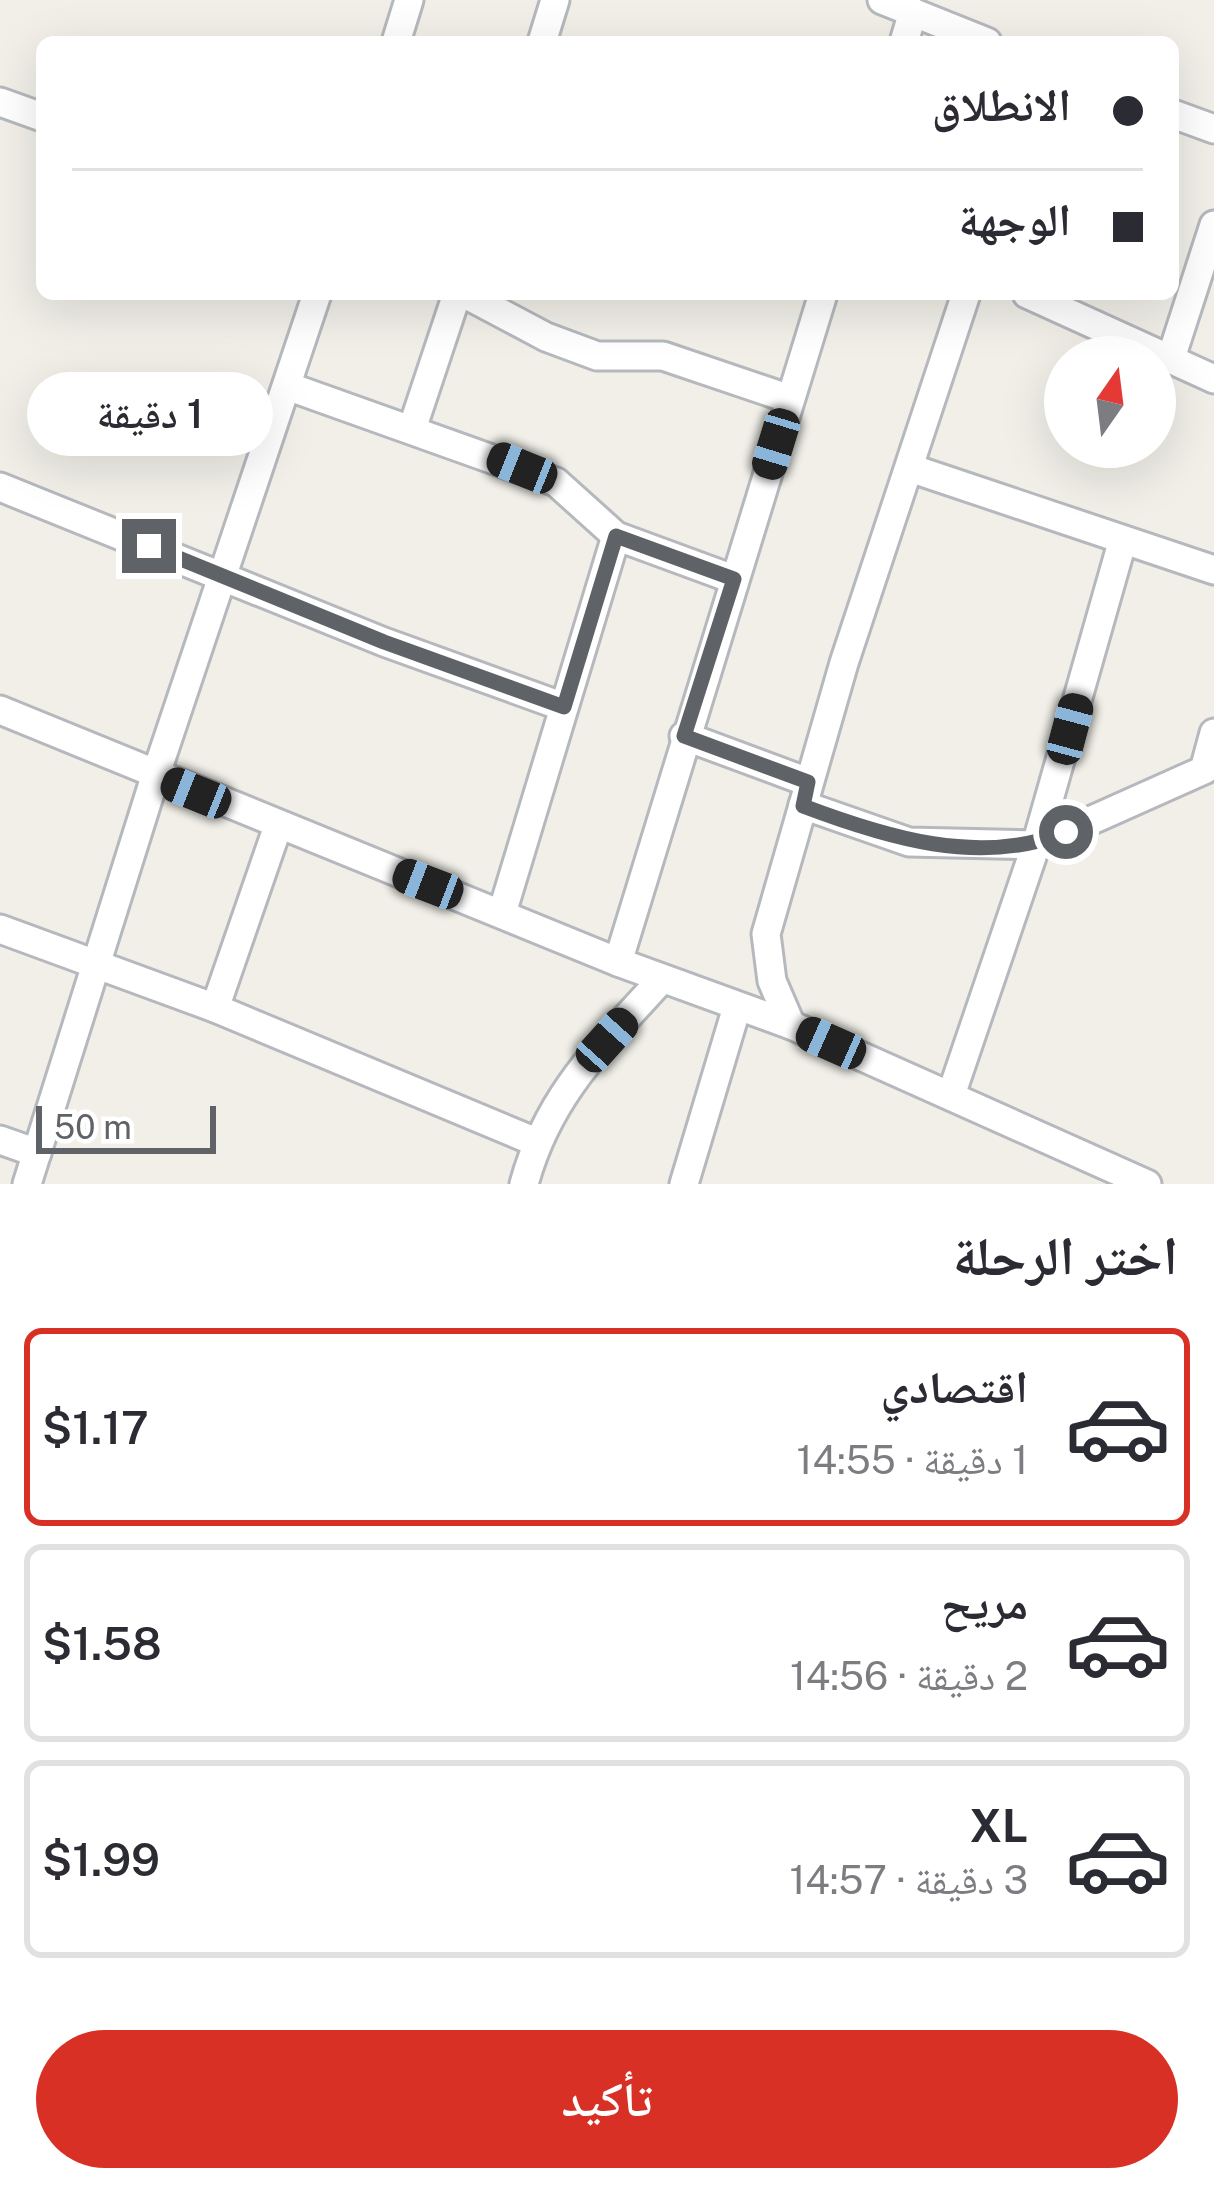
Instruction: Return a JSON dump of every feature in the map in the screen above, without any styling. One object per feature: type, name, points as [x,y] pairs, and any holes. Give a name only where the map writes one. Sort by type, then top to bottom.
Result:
[{"type":"street","points":[[398,36],[409,0]]},
{"type":"street","points":[[544,36],[555,0]]},
{"type":"street","points":[[881,0],[972,36]]},
{"type":"street","points":[[906,36],[913,12]]},
{"type":"street","points":[[0,102],[36,115]]},
{"type":"street","points":[[1179,116],[1214,129]]},
{"type":"street","points":[[1176,343],[1214,225]]},
{"type":"street","points":[[27,1184],[155,777],[315,300]]},
{"type":"street","points":[[412,429],[459,300]]},
{"type":"street","points":[[472,300],[545,338],[597,356],[663,356],[790,399]]},
{"type":"street","points":[[618,962],[821,300]]},
{"type":"street","points":[[790,1025],[772,981],[766,934],[964,300]]},
{"type":"street","points":[[1040,300],[1122,336]]},
{"type":"street","points":[[1176,360],[1214,379]]},
{"type":"street","points":[[287,386],[556,482],[616,536],[734,579]]},
{"type":"street","points":[[910,468],[1214,570]]},
{"type":"street","points":[[0,487],[384,642],[564,707]]},
{"type":"street","points":[[502,913],[616,536]]},
{"type":"street","points":[[951,1095],[1036,844],[1122,542]]},
{"type":"street","points":[[0,710],[618,962],[790,1025],[1135,1182]]},
{"type":"street","points":[[684,736],[909,842],[1036,844],[1198,774],[1207,763],[1214,733]]},
{"type":"street","points":[[215,1008],[278,826]]},
{"type":"street","points":[[0,929],[215,1008],[536,1142]]},
{"type":"street","points":[[524,1184],[536,1142],[561,1094],[662,979]]},
{"type":"street","points":[[685,1184],[737,1007]]},
{"type":"street","points":[[0,1140],[37,1153]]},
{"type":"route","points":[[149,546],[384,642],[564,707],[616,536],[734,579],[684,736],[808,782],[803,806],[909,842],[1036,844],[1066,832]]}]
